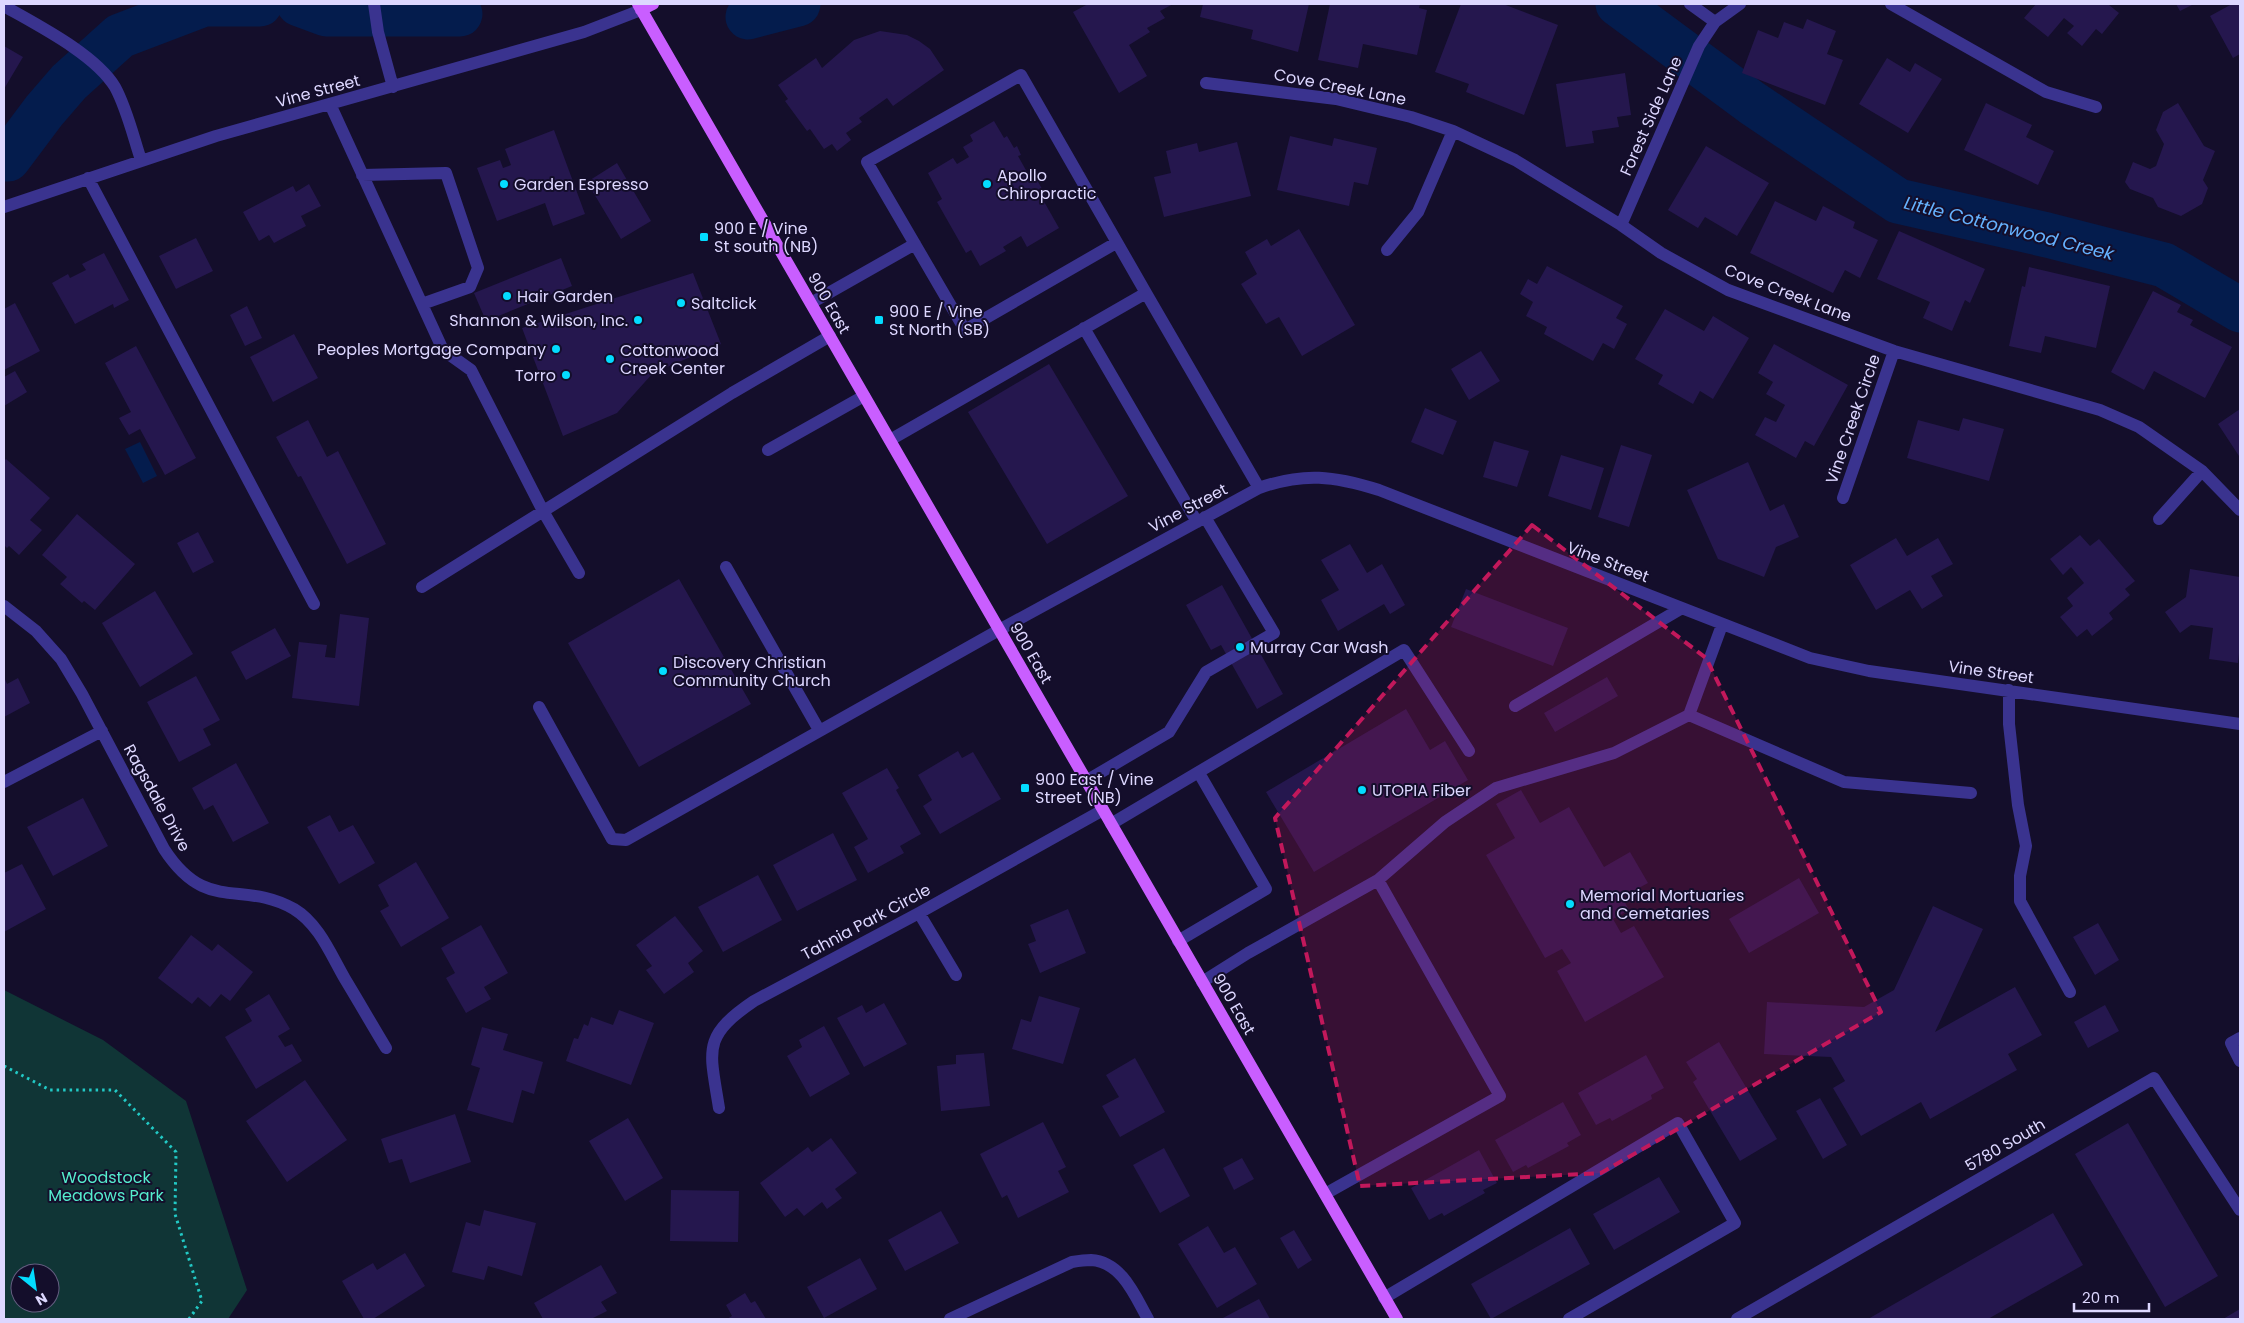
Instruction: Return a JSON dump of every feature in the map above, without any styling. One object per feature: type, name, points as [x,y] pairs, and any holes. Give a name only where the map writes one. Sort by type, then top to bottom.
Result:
[{"type":"main road","points":[[639,7],[653,4]]},
{"type":"main road","name":"900 East","points":[[639,7],[1397,1319]]},
{"type":"street","points":[[374,4],[378,32],[393,87]]},
{"type":"street","points":[[1690,4],[1715,22]]},
{"type":"street","name":"Forest Side Lane","points":[[1621,225],[1699,46],[1715,22],[1740,4]]},
{"type":"street","points":[[1891,4],[2046,92],[2096,107]]},
{"type":"street","points":[[4,6],[76,48],[108,78],[120,97],[141,160]]},
{"type":"street","name":"Vine Street","points":[[4,207],[141,160],[584,32],[639,7]]},
{"type":"street","points":[[1116,243],[965,330],[867,162],[1021,75],[1116,243],[1259,488]]},
{"type":"street","name":"Cove Creek Lane","points":[[1206,83],[1336,99],[1411,116],[1453,131],[1515,160],[1621,225],[1661,253],[1728,290],[1894,350],[2100,410],[2139,427],[2202,471],[2240,510]]},
{"type":"street","points":[[330,104],[443,350],[471,370],[542,512],[579,573]]},
{"type":"street","points":[[1387,250],[1418,212],[1453,131]]},
{"type":"street","points":[[362,175],[446,173],[478,268],[470,287],[422,304]]},
{"type":"street","points":[[88,178],[314,604]]},
{"type":"street","points":[[811,303],[915,244]]},
{"type":"street","points":[[890,440],[1146,293]]},
{"type":"street","points":[[1084,328],[1201,519],[1274,633],[1206,672],[1169,732],[1086,781]]},
{"type":"street","points":[[422,587],[732,393],[830,336]]},
{"type":"street","name":"Vine Creek Circle","points":[[1843,498],[1894,350]]},
{"type":"street","points":[[768,450],[864,396]]},
{"type":"street","points":[[2159,519],[2202,471]]},
{"type":"street","name":"Vine Street","points":[[539,707],[612,839],[626,840],[819,730],[1259,488],[1280,480],[1324,477],[1352,482],[1379,490],[1810,658],[1838,665],[2240,724]]},
{"type":"street","points":[[726,567],[819,730]]},
{"type":"street","name":"Ragsdale Drive","points":[[4,606],[36,631],[62,659],[164,849],[177,867],[204,888],[271,900],[294,909],[304,917],[320,936],[386,1048]]},
{"type":"street","points":[[1515,706],[1682,608]]},
{"type":"street","points":[[1202,982],[1248,953],[1378,880],[1445,822],[1496,788],[1614,752],[1688,715],[1722,625]]},
{"type":"street","points":[[1111,824],[1404,650],[1469,751]]},
{"type":"street","points":[[2009,690],[2009,724],[2018,805],[2026,846],[2020,876],[2020,901],[2070,992]]},
{"type":"street","points":[[1688,715],[1844,782],[1971,793]]},
{"type":"street","points":[[4,782],[102,731]]},
{"type":"street","points":[[1178,940],[1266,889],[1199,773]]},
{"type":"street","name":"Tahnia Park Circle","points":[[719,1108],[711,1056],[716,1036],[731,1017],[754,1001],[919,913],[1103,810]]},
{"type":"street","points":[[1325,1194],[1500,1096],[1378,880]]},
{"type":"street","points":[[919,913],[956,975]]},
{"type":"street","points":[[2240,1038],[2231,1043],[2240,1061]]},
{"type":"street","name":"5780 South","points":[[1743,1318],[2154,1078],[2240,1210]]},
{"type":"street","points":[[1384,1298],[1678,1123],[1735,1222],[1569,1319]]},
{"type":"street","points":[[950,1319],[1072,1262],[1092,1260],[1108,1264],[1120,1274],[1148,1319]]},
{"type":"path","points":[[4,1066],[50,1090],[115,1090],[176,1152],[175,1214],[202,1301],[189,1319]]},
{"type":"highlighted area","points":[[1532,525],[1706,658],[1881,1012],[1601,1173],[1360,1186],[1275,818]]},
{"type":"green space","name":"Woodstock Meadows Park","points":[[4,990],[103,1040],[186,1101],[247,1290],[228,1319],[4,1319]]},
{"type":"water","points":[[140,442],[157,476],[143,483],[125,449]]},
{"type":"building","points":[[1088,4],[1173,4],[1160,11],[1165,18],[1147,28],[1150,32],[1129,45],[1147,76],[1119,93],[1073,12]]},
{"type":"building","points":[[1203,4],[1309,4],[1298,52],[1251,39],[1253,30],[1200,17]]},
{"type":"building","points":[[1330,4],[1420,4],[1419,8],[1427,10],[1417,55],[1363,44],[1358,68],[1318,60]]},
{"type":"building","points":[[1461,4],[1503,4],[1558,25],[1524,115],[1466,92],[1469,84],[1435,72]]},
{"type":"building","points":[[2036,4],[2110,4],[2119,13],[2102,34],[2096,29],[2082,46],[2067,33],[2074,26],[2064,18],[2048,37],[2024,18]]},
{"type":"building","points":[[2176,4],[2194,4],[2180,11]]},
{"type":"building","points":[[2232,4],[2240,4],[2240,54],[2233,58],[2210,16]]},
{"type":"building","points":[[1807,19],[1836,31],[1827,54],[1843,60],[1825,105],[1742,73],[1758,30],[1778,38],[1784,22],[1803,29]]},
{"type":"building","points":[[880,31],[907,35],[919,41],[930,49],[944,70],[893,106],[887,98],[859,118],[862,122],[846,133],[851,140],[837,151],[832,144],[824,149],[810,129],[807,131],[785,101],[788,99],[778,85],[816,58],[822,68],[854,40]]},
{"type":"building","points":[[4,46],[23,57],[4,89]]},
{"type":"building","points":[[1887,58],[1910,72],[1915,63],[1942,79],[1908,133],[1859,104]]},
{"type":"building","points":[[1625,73],[1631,115],[1617,117],[1619,127],[1592,131],[1594,143],[1566,147],[1556,84]]},
{"type":"building","points":[[1986,103],[2032,125],[2026,137],[2054,151],[2038,185],[1964,150]]},
{"type":"building","points":[[2178,103],[2204,146],[2215,151],[2203,180],[2208,188],[2202,204],[2181,216],[2158,207],[2153,198],[2130,189],[2125,182],[2133,162],[2150,169],[2156,166],[2164,144],[2156,130],[2163,112]]},
{"type":"building","name":"Apollo Chiropractic","points":[[994,121],[1004,138],[1007,136],[1014,148],[1017,146],[1021,155],[1018,156],[1027,172],[1031,169],[1046,196],[1042,198],[1059,228],[1027,247],[1021,236],[1003,247],[1006,251],[980,266],[971,250],[966,253],[937,202],[942,199],[928,173],[953,158],[957,164],[969,157],[963,147],[973,141],[970,135]]},
{"type":"building","points":[[554,130],[585,214],[553,226],[545,203],[497,221],[477,168],[500,160],[503,168],[511,165],[505,149]]},
{"type":"building","points":[[1290,136],[1332,146],[1334,138],[1377,148],[1368,185],[1354,182],[1349,206],[1277,190]]},
{"type":"building","points":[[1237,142],[1251,196],[1164,217],[1154,177],[1171,173],[1166,151],[1197,143],[1199,152]]},
{"type":"building","points":[[1706,146],[1769,183],[1737,236],[1705,217],[1698,228],[1668,210]]},
{"type":"building","points":[[617,163],[651,221],[621,239],[587,182]]},
{"type":"building","points":[[309,184],[321,206],[301,216],[306,226],[274,243],[269,235],[259,241],[243,212],[293,186],[296,192]]},
{"type":"building","points":[[1775,201],[1816,221],[1823,206],[1855,222],[1853,228],[1878,240],[1860,278],[1845,270],[1833,293],[1750,253]]},
{"type":"building","points":[[1299,229],[1355,325],[1302,356],[1279,317],[1266,324],[1241,284],[1257,274],[1245,252],[1267,239],[1271,246]]},
{"type":"building","points":[[1899,231],[1985,269],[1970,303],[1965,300],[1952,331],[1923,318],[1930,302],[1877,279]]},
{"type":"building","points":[[196,238],[213,271],[176,289],[159,256]]},
{"type":"building","points":[[104,253],[129,300],[114,308],[113,304],[75,324],[52,283],[68,274],[70,278],[86,270],[82,264]]},
{"type":"building","points":[[561,258],[572,286],[486,321],[474,293]]},
{"type":"building","points":[[1547,266],[1623,306],[1616,318],[1627,324],[1614,349],[1603,343],[1593,361],[1544,334],[1547,327],[1526,316],[1533,302],[1520,294],[1528,279],[1537,284]]},
{"type":"building","points":[[2029,267],[2110,286],[2096,348],[2045,336],[2041,353],[2009,346],[2022,286],[2025,287]]},
{"type":"building","name":"Cottonwood Creek Center","points":[[693,273],[721,344],[653,373],[617,413],[563,436],[522,328]]},
{"type":"building","points":[[2153,291],[2181,305],[2177,312],[2193,320],[2190,325],[2232,347],[2205,398],[2154,371],[2144,390],[2111,372]]},
{"type":"building","points":[[15,303],[40,351],[4,370],[4,309]]},
{"type":"building","points":[[247,306],[262,338],[245,346],[230,315]]},
{"type":"building","points":[[1665,309],[1704,331],[1713,316],[1749,338],[1713,399],[1700,391],[1693,404],[1658,384],[1663,375],[1635,359]]},
{"type":"building","points":[[294,334],[318,378],[273,402],[250,357]]},
{"type":"building","points":[[1774,344],[1848,385],[1814,446],[1805,441],[1796,458],[1755,435],[1765,417],[1776,422],[1785,405],[1766,394],[1773,382],[1758,373]]},
{"type":"building","points":[[136,346],[196,458],[165,475],[140,429],[129,435],[119,418],[131,412],[105,363]]},
{"type":"building","points":[[1481,351],[1500,381],[1469,400],[1451,369]]},
{"type":"building","points":[[1049,364],[1128,496],[1047,544],[968,412]]},
{"type":"building","points":[[15,371],[27,392],[4,406],[4,377]]},
{"type":"building","points":[[1425,408],[1457,421],[1443,455],[1411,442]]},
{"type":"building","points":[[2240,409],[2240,455],[2239,456],[2218,424]]},
{"type":"building","points":[[1963,418],[2004,429],[1989,481],[1907,458],[1918,420],[1959,431]]},
{"type":"building","points":[[308,420],[327,457],[338,451],[386,544],[347,564],[301,476],[298,477],[276,437]]},
{"type":"building","points":[[1494,441],[1529,451],[1517,487],[1483,477]]},
{"type":"building","points":[[1621,445],[1652,455],[1629,527],[1598,517]]},
{"type":"building","points":[[1561,455],[1604,468],[1591,510],[1548,496]]},
{"type":"building","points":[[6,459],[50,498],[30,520],[42,530],[19,555],[9,546],[7,548],[4,545],[4,461]]},
{"type":"building","points":[[1748,462],[1770,511],[1784,504],[1799,537],[1776,547],[1764,577],[1718,559],[1687,490]]},
{"type":"building","points":[[77,514],[135,564],[95,610],[84,601],[82,603],[60,584],[67,577],[42,555]]},
{"type":"building","points":[[198,532],[214,562],[193,573],[177,543]]},
{"type":"building","points":[[2080,535],[2090,546],[2099,539],[2135,581],[2125,589],[2130,595],[2109,613],[2113,619],[2092,636],[2087,629],[2077,637],[2060,617],[2073,606],[2067,598],[2084,583],[2071,567],[2063,575],[2050,559]]},
{"type":"building","points":[[1896,538],[1907,556],[1938,538],[1953,564],[1931,576],[1943,596],[1922,609],[1910,590],[1876,610],[1850,565]]},
{"type":"building","points":[[1350,544],[1367,573],[1382,564],[1405,605],[1390,614],[1384,604],[1338,631],[1321,600],[1339,590],[1321,560]]},
{"type":"building","points":[[2190,569],[2240,577],[2240,644],[2238,663],[2209,659],[2213,628],[2191,625],[2180,633],[2165,612],[2186,597]]},
{"type":"building","points":[[679,579],[751,704],[639,767],[568,643]]},
{"type":"building","name":"Murray Car Wash","points":[[1222,585],[1283,694],[1257,709],[1221,645],[1211,650],[1186,605]]},
{"type":"building","points":[[1466,589],[1568,628],[1553,666],[1451,627]]},
{"type":"building","points":[[155,591],[193,654],[140,687],[102,623]]},
{"type":"building","points":[[340,614],[369,618],[359,706],[292,698],[299,642],[327,645],[325,657],[335,658]]},
{"type":"building","points":[[275,628],[291,656],[246,680],[231,652]]},
{"type":"building","points":[[196,676],[220,720],[203,729],[211,745],[179,762],[147,702]]},
{"type":"building","points":[[4,677],[7,684],[18,678],[30,703],[4,717]]},
{"type":"building","points":[[1607,677],[1618,696],[1555,732],[1544,713]]},
{"type":"building","points":[[1406,709],[1430,750],[1445,741],[1468,780],[1314,872],[1266,792]]},
{"type":"building","points":[[958,751],[962,758],[973,752],[1001,799],[940,834],[923,806],[932,800],[918,775]]},
{"type":"building","points":[[236,763],[269,823],[233,842],[213,805],[204,810],[192,788]]},
{"type":"building","points":[[887,768],[899,788],[896,790],[921,834],[900,846],[904,853],[868,873],[854,847],[868,839],[842,793]]},
{"type":"building","name":"Memorial Mortuaries and Cemetaries","points":[[1521,790],[1540,823],[1569,807],[1604,867],[1630,852],[1648,883],[1622,897],[1629,910],[1613,919],[1621,933],[1634,926],[1664,977],[1585,1022],[1557,971],[1571,963],[1562,949],[1545,958],[1486,855],[1515,838],[1496,804]]},
{"type":"building","points":[[83,798],[108,846],[53,876],[27,827]]},
{"type":"building","points":[[330,815],[339,832],[353,825],[375,863],[339,884],[307,827]]},
{"type":"building","points":[[833,833],[857,880],[797,911],[773,865]]},
{"type":"building","points":[[416,862],[449,918],[401,947],[380,911],[389,906],[378,885]]},
{"type":"building","points":[[22,864],[46,909],[4,932],[4,873]]},
{"type":"building","points":[[758,875],[782,920],[723,952],[698,907]]},
{"type":"building","points":[[1799,878],[1819,913],[1749,953],[1729,919]]},
{"type":"building","points":[[1933,906],[1983,929],[1935,1032],[2015,987],[2042,1035],[2008,1054],[2017,1070],[1930,1119],[1921,1102],[1861,1136],[1833,1088],[1845,1081],[1831,1057],[1764,1054],[1767,1002],[1864,1007],[1894,990]]},
{"type":"building","points":[[1068,909],[1086,953],[1040,973],[1028,944],[1036,941],[1030,925]]},
{"type":"building","points":[[675,916],[703,951],[688,963],[694,972],[664,994],[646,970],[652,966],[636,945]]},
{"type":"building","points":[[2098,923],[2119,960],[2095,975],[2073,937]]},
{"type":"building","points":[[481,925],[508,973],[484,987],[491,999],[466,1013],[446,978],[455,973],[441,948]]},
{"type":"building","points":[[191,935],[212,951],[218,944],[253,972],[230,1001],[221,994],[210,1007],[198,997],[192,1004],[158,978]]},
{"type":"building","points":[[269,994],[290,1029],[278,1036],[285,1047],[292,1044],[302,1061],[256,1089],[225,1037],[252,1021],[245,1009]]},
{"type":"building","points":[[1039,996],[1080,1008],[1063,1064],[1012,1049],[1021,1019],[1031,1022]]},
{"type":"building","points":[[884,1003],[907,1044],[864,1067],[837,1018],[862,1005],[866,1013]]},
{"type":"building","points":[[2105,1005],[2119,1031],[2088,1048],[2074,1022]]},
{"type":"building","points":[[619,1010],[654,1023],[631,1085],[566,1061],[574,1038],[578,1039],[584,1024],[588,1026],[591,1017],[613,1025]]},
{"type":"building","points":[[824,1026],[850,1074],[810,1097],[787,1056],[802,1047],[799,1040]]},
{"type":"building","points":[[482,1027],[508,1034],[503,1050],[543,1062],[534,1094],[522,1090],[513,1123],[467,1110],[480,1068],[471,1065]]},
{"type":"building","points":[[1719,1042],[1777,1139],[1740,1161],[1693,1082],[1697,1079],[1686,1062]]},
{"type":"building","points":[[984,1053],[990,1106],[941,1111],[937,1066],[956,1064],[956,1055]]},
{"type":"building","points":[[1646,1055],[1664,1088],[1651,1095],[1652,1099],[1612,1121],[1610,1118],[1596,1125],[1578,1093]]},
{"type":"building","points":[[1135,1058],[1165,1112],[1120,1137],[1102,1106],[1119,1097],[1106,1075]]},
{"type":"building","points":[[305,1080],[347,1140],[287,1182],[246,1121]]},
{"type":"building","points":[[1820,1098],[1847,1145],[1823,1159],[1796,1111]]},
{"type":"building","points":[[1563,1102],[1581,1135],[1567,1143],[1569,1146],[1528,1168],[1526,1165],[1513,1172],[1495,1140]]},
{"type":"building","points":[[455,1114],[471,1162],[410,1183],[402,1159],[389,1163],[381,1139]]},
{"type":"building","points":[[628,1118],[663,1178],[625,1201],[589,1141]]},
{"type":"building","points":[[1043,1122],[1066,1167],[1058,1171],[1069,1192],[1018,1218],[1007,1195],[1002,1198],[980,1154]]},
{"type":"building","points":[[2128,1123],[2218,1276],[2165,1307],[2075,1154]]},
{"type":"building","points":[[831,1138],[857,1173],[835,1189],[842,1198],[827,1209],[822,1202],[804,1216],[797,1208],[785,1217],[760,1183],[808,1147],[812,1152]]},
{"type":"building","points":[[1164,1148],[1190,1196],[1160,1213],[1133,1165]]},
{"type":"building","points":[[1479,1150],[1497,1183],[1483,1190],[1485,1193],[1444,1216],[1442,1213],[1429,1220],[1411,1188]]},
{"type":"building","points":[[1242,1158],[1254,1179],[1234,1190],[1223,1168]]},
{"type":"building","points":[[1659,1177],[1680,1212],[1614,1250],[1593,1214]]},
{"type":"building","points":[[671,1190],[739,1191],[738,1242],[670,1241]]},
{"type":"building","points":[[484,1210],[536,1223],[522,1276],[488,1266],[484,1280],[452,1272],[466,1222],[480,1226]]},
{"type":"building","points":[[941,1211],[959,1243],[905,1271],[888,1240]]},
{"type":"building","points":[[2053,1213],[2083,1265],[1988,1319],[1868,1319]]},
{"type":"building","points":[[1208,1226],[1224,1253],[1235,1247],[1257,1284],[1217,1308],[1178,1244]]},
{"type":"building","points":[[1570,1228],[1590,1264],[1491,1319],[1471,1284]]},
{"type":"building","points":[[1294,1230],[1312,1260],[1298,1269],[1280,1238]]},
{"type":"building","points":[[405,1253],[425,1286],[373,1319],[364,1319],[342,1281],[373,1263],[377,1270]]},
{"type":"building","points":[[860,1258],[877,1289],[824,1318],[807,1287]]},
{"type":"building","points":[[601,1265],[617,1293],[601,1302],[607,1311],[591,1319],[543,1319],[534,1303]]},
{"type":"building","points":[[745,1293],[751,1303],[755,1301],[766,1319],[727,1319],[732,1316],[726,1305]]},
{"type":"building","points":[[1259,1299],[1270,1319],[1221,1319]]},
{"type":"building","points":[[2240,1309],[2240,1319],[2223,1319]]},
{"type":"waterway","name":"Little Cottonwood Creek","points":[[4,159],[8,159],[44,111],[69,82],[120,36],[204,4],[260,4]]},
{"type":"waterway","name":"Little Cottonwood Creek","points":[[299,4],[326,14],[460,14]]},
{"type":"waterway","name":"Little Cottonwood Creek","points":[[748,17],[798,4]]},
{"type":"waterway","name":"Little Cottonwood Creek","points":[[1618,4],[1752,103],[1898,201],[2047,235],[2164,265],[2240,310]]},
{"type":"place","name":"Garden Espresso","points":[[504,184]]},
{"type":"place","name":"Apollo Chiropractic","points":[[987,184]]},
{"type":"place","name":"900 E / Vine St south (NB)","points":[[704,237]]},
{"type":"place","name":"Hair Garden","points":[[507,296]]},
{"type":"place","name":"Saltclick","points":[[681,303]]},
{"type":"place","name":"Shannon & Wilson, Inc.","points":[[638,320]]},
{"type":"place","name":"900 E / Vine St North (SB)","points":[[879,320]]},
{"type":"place","name":"Peoples Mortgage Company","points":[[556,349]]},
{"type":"place","name":"Cottonwood Creek Center","points":[[610,359]]},
{"type":"place","name":"Torro","points":[[566,375]]},
{"type":"place","name":"Murray Car Wash","points":[[1240,647]]},
{"type":"place","name":"Discovery Christian Community Church","points":[[663,671]]},
{"type":"place","name":"900 East / Vine Street (NB)","points":[[1025,788]]},
{"type":"place","name":"UTOPIA Fiber","points":[[1362,790]]},
{"type":"place","name":"Memorial Mortuaries and Cemetaries","points":[[1570,904]]}]
